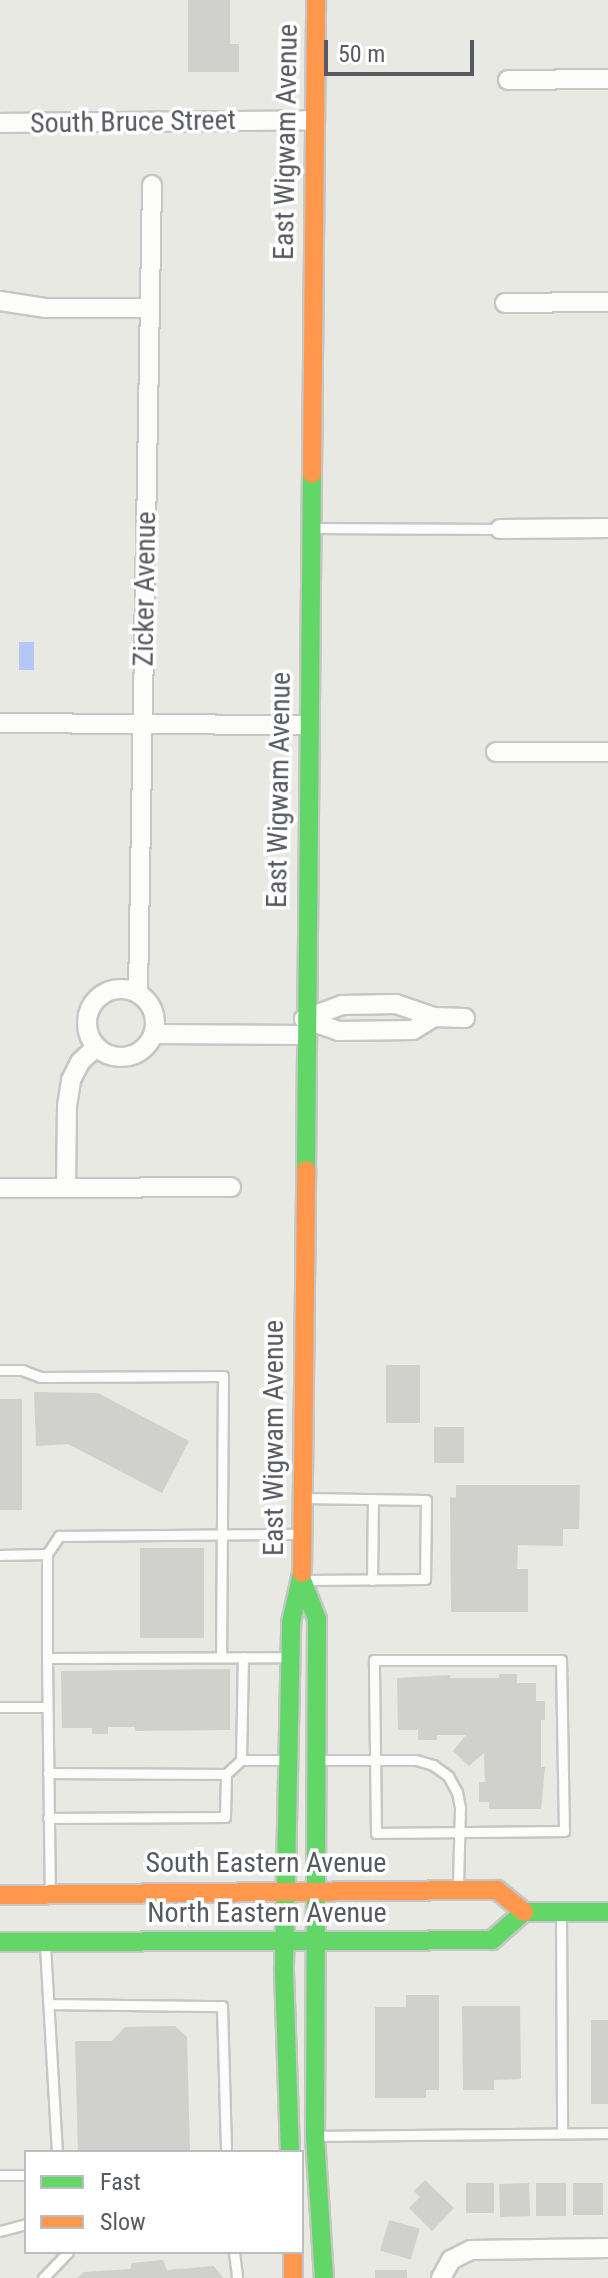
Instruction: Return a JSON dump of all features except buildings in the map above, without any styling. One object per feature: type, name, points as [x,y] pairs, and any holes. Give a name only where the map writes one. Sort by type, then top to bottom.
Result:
[{"type":"main road","name":"East Wigwam Avenue","points":[[290,2150],[286,1940],[288,1760],[291,1623],[302,1580],[304,1027],[316,0]]},
{"type":"main road","name":"East Wigwam Avenue","points":[[302,1580],[317,1619],[315,2136],[324,2278]]},
{"type":"main road","name":"South Eastern Avenue","points":[[0,1895],[497,1890],[524,1912]]},
{"type":"main road","points":[[524,1912],[608,1912]]},
{"type":"main road","name":"North Eastern Avenue","points":[[0,1942],[492,1940],[524,1912]]},
{"type":"main road","points":[[293,2254],[293,2278]]},
{"type":"street","points":[[508,80],[608,79]]},
{"type":"street","name":"South Bruce Street","points":[[0,123],[315,120]]},
{"type":"street","name":"Zicker Avenue","points":[[138,993],[152,185]]},
{"type":"street","points":[[0,301],[46,308],[149,308]]},
{"type":"street","points":[[505,303],[608,302]]},
{"type":"street","points":[[500,529],[608,528]]},
{"type":"street","points":[[0,723],[307,725]]},
{"type":"street","points":[[496,752],[608,752]]},
{"type":"street","points":[[117,989],[138,993],[152,1008],[154,1034],[146,1048],[126,1058],[115,1058],[96,1047],[87,1028],[91,1006],[98,998],[117,989]]},
{"type":"street","points":[[304,1027],[342,1005],[396,1004],[434,1017],[465,1018]]},
{"type":"street","points":[[154,1034],[304,1027],[339,1031],[413,1030],[434,1017]]},
{"type":"street","points":[[66,1188],[67,1106],[71,1080],[80,1062],[96,1047]]},
{"type":"street","points":[[0,1188],[231,1187]]},
{"type":"street","points":[[441,2278],[451,2260],[471,2250],[608,2248]]},
{"type":"lane","points":[[310,528],[500,529]]},
{"type":"lane","points":[[0,1370],[22,1370],[40,1377],[223,1376],[221,1657]]},
{"type":"lane","points":[[300,1498],[426,1500],[425,1579],[302,1580]]},
{"type":"lane","points":[[372,1580],[373,1499]]},
{"type":"lane","points":[[50,1893],[47,1554],[59,1536],[301,1534]]},
{"type":"lane","points":[[0,1555],[47,1554]]},
{"type":"lane","points":[[241,1760],[243,1657]]},
{"type":"lane","points":[[47,1658],[290,1657]]},
{"type":"lane","points":[[374,1660],[561,1660],[564,1831],[376,1833],[375,1760],[374,1660]]},
{"type":"lane","points":[[0,1707],[47,1707]]},
{"type":"lane","points":[[48,1773],[226,1774],[241,1760],[288,1760]]},
{"type":"lane","points":[[317,1760],[416,1760],[433,1765],[448,1776],[457,1792],[461,1833],[457,1890]]},
{"type":"lane","points":[[48,1818],[225,1817],[226,1774]]},
{"type":"lane","points":[[561,1912],[562,2132]]},
{"type":"lane","points":[[45,1941],[47,1994],[51,2004],[57,2150]]},
{"type":"lane","points":[[51,2004],[222,2006],[226,2150]]},
{"type":"lane","points":[[315,2136],[608,2133]]},
{"type":"lane","points":[[0,2175],[24,2175]]},
{"type":"lane","points":[[0,2231],[24,2225]]},
{"type":"lane","points":[[43,2278],[66,2254]]},
{"type":"lane","points":[[234,2254],[237,2278]]},
{"type":"water","points":[[19,642],[34,642],[34,670],[19,670]]},
{"type":"traffic: fast","points":[[306,1170],[312,474]]},
{"type":"traffic: fast","points":[[290,2150],[284,1967],[291,1623],[302,1573]]},
{"type":"traffic: fast","points":[[302,1580],[317,1619],[315,2136],[324,2278]]},
{"type":"traffic: fast","points":[[524,1912],[608,1912]]},
{"type":"traffic: fast","points":[[0,1942],[492,1940],[524,1912]]},
{"type":"traffic: slow","points":[[312,474],[316,0]]},
{"type":"traffic: slow","points":[[302,1573],[306,1170]]},
{"type":"traffic: slow","points":[[0,1895],[497,1890],[524,1912]]},
{"type":"traffic: slow","points":[[293,2254],[293,2278]]}]
